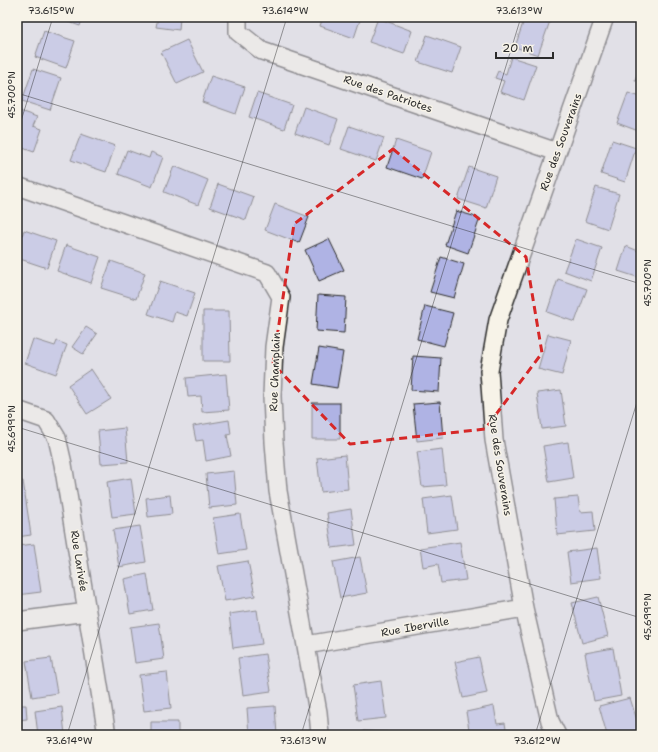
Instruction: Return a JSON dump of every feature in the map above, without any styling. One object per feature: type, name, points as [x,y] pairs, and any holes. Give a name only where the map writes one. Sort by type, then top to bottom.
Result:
[{"type":"street","name":"Rue des Patriotes","points":[[238,17],[238,32],[262,51],[557,152]]},
{"type":"street","name":"Rue des Souverains","points":[[557,735],[550,721],[524,608],[494,440],[488,371],[498,320],[605,17]]},
{"type":"street","name":"Rue Champlain","points":[[17,186],[267,273],[281,297],[274,347],[272,396],[278,491],[318,712],[320,735]]},
{"type":"street","name":"Rue Larivée","points":[[17,410],[46,420],[57,438],[63,464],[107,735]]},
{"type":"street","name":"Rue Iberville","points":[[306,645],[524,608]]},
{"type":"street","points":[[17,621],[87,612]]},
{"type":"highlighted area","points":[[393,149],[526,257],[542,353],[485,429],[350,444],[273,364],[294,224]]},
{"type":"building","points":[[54,17],[83,17],[80,26]]},
{"type":"building","points":[[158,17],[180,17],[179,30],[156,27]]},
{"type":"building","points":[[323,17],[361,17],[354,38],[320,26]]},
{"type":"building","points":[[525,17],[538,17],[550,21],[538,55],[515,47]]},
{"type":"building","points":[[378,18],[412,31],[404,54],[369,42]]},
{"type":"building","points":[[44,31],[75,41],[66,68],[35,57]]},
{"type":"building","points":[[427,35],[461,47],[452,73],[418,62]]},
{"type":"building","points":[[187,40],[203,72],[177,84],[161,52]]},
{"type":"building","points":[[511,57],[536,65],[524,100],[500,92],[504,81],[495,78],[498,71],[506,74]]},
{"type":"building","points":[[641,63],[641,82],[635,80]]},
{"type":"building","points":[[33,69],[61,78],[50,110],[22,101]]},
{"type":"building","points":[[211,76],[245,87],[236,114],[202,102]]},
{"type":"building","points":[[257,93],[292,105],[284,129],[249,117]]},
{"type":"building","points":[[628,93],[641,97],[641,132],[617,123]]},
{"type":"building","points":[[304,107],[338,119],[329,145],[295,133]]},
{"type":"building","points":[[17,110],[37,117],[33,126],[42,129],[34,152],[17,146]]},
{"type":"building","points":[[349,126],[384,138],[376,161],[341,149]]},
{"type":"building","points":[[81,134],[115,146],[106,172],[71,160]]},
{"type":"building","points":[[396,140],[431,152],[422,179],[387,167]]},
{"type":"building","points":[[612,140],[636,148],[625,182],[601,174]]},
{"type":"building","points":[[127,150],[149,158],[151,152],[163,157],[152,187],[118,174]]},
{"type":"building","points":[[174,166],[208,180],[198,205],[164,192]]},
{"type":"building","points":[[469,167],[496,176],[486,208],[458,199]]},
{"type":"building","points":[[218,184],[254,197],[246,220],[210,207]]},
{"type":"building","points":[[596,187],[619,194],[608,229],[585,221]]},
{"type":"building","points":[[275,204],[309,217],[299,243],[265,230]]},
{"type":"building","points":[[456,211],[480,218],[468,253],[445,245]]},
{"type":"building","points":[[24,230],[56,241],[47,268],[17,258],[17,251]]},
{"type":"building","points":[[329,239],[344,270],[319,281],[305,250]]},
{"type":"building","points":[[576,239],[602,248],[591,281],[564,271]]},
{"type":"building","points":[[66,245],[100,257],[91,283],[57,271]]},
{"type":"building","points":[[626,246],[641,252],[640,278],[618,271]]},
{"type":"building","points":[[441,257],[464,264],[454,298],[430,292]]},
{"type":"building","points":[[111,261],[145,273],[136,299],[101,288]]},
{"type":"building","points":[[558,279],[587,289],[575,322],[547,312]]},
{"type":"building","points":[[160,281],[195,293],[187,316],[175,312],[172,322],[148,314]]},
{"type":"building","points":[[318,295],[346,297],[344,333],[316,331]]},
{"type":"building","points":[[425,306],[453,313],[444,346],[417,339]]},
{"type":"building","points":[[203,311],[229,311],[230,361],[203,361]]},
{"type":"building","points":[[86,327],[97,334],[83,354],[72,347]]},
{"type":"building","points":[[548,334],[571,340],[562,375],[538,369]]},
{"type":"building","points":[[33,339],[55,346],[57,341],[67,345],[56,374],[25,363]]},
{"type":"building","points":[[319,348],[343,352],[337,388],[313,384]]},
{"type":"building","points":[[413,356],[441,358],[439,392],[411,390]]},
{"type":"building","points":[[91,369],[111,399],[87,414],[68,385]]},
{"type":"building","points":[[226,374],[229,410],[202,412],[201,396],[188,397],[186,378]]},
{"type":"building","points":[[561,390],[566,426],[542,429],[537,393]]},
{"type":"building","points":[[440,402],[443,438],[417,441],[413,404]]},
{"type":"building","points":[[312,403],[340,403],[340,439],[312,439]]},
{"type":"building","points":[[229,420],[231,434],[227,435],[231,456],[206,461],[203,440],[196,441],[193,426]]},
{"type":"building","points":[[125,428],[128,462],[101,464],[98,431]]},
{"type":"building","points":[[568,442],[573,478],[549,482],[543,446]]},
{"type":"building","points":[[442,449],[446,485],[422,487],[417,452]]},
{"type":"building","points":[[345,455],[348,489],[321,492],[317,458]]},
{"type":"building","points":[[234,471],[237,505],[209,508],[206,474]]},
{"type":"building","points":[[131,478],[136,514],[112,517],[107,482]]},
{"type":"building","points":[[23,481],[31,535],[17,537],[17,482]]},
{"type":"building","points":[[170,495],[172,514],[148,517],[146,498]]},
{"type":"building","points":[[452,495],[457,529],[427,533],[423,499]]},
{"type":"building","points":[[578,497],[580,512],[593,511],[595,531],[557,535],[554,499]]},
{"type":"building","points":[[351,509],[356,545],[332,548],[327,513]]},
{"type":"building","points":[[240,514],[246,550],[219,554],[213,518]]},
{"type":"building","points":[[140,526],[146,562],[119,567],[113,530]]},
{"type":"building","points":[[460,542],[466,580],[441,583],[438,564],[423,567],[420,548]]},
{"type":"building","points":[[34,544],[41,592],[17,595],[17,546]]},
{"type":"building","points":[[597,548],[601,578],[571,582],[567,552]]},
{"type":"building","points":[[360,557],[367,593],[340,598],[333,562]]},
{"type":"building","points":[[248,561],[255,596],[225,601],[218,566]]},
{"type":"building","points":[[147,574],[153,610],[130,614],[124,579]]},
{"type":"building","points":[[598,597],[608,636],[582,643],[572,603]]},
{"type":"building","points":[[257,610],[262,644],[233,648],[229,614]]},
{"type":"building","points":[[159,623],[164,659],[135,663],[130,627]]},
{"type":"building","points":[[613,648],[621,696],[594,701],[585,653]]},
{"type":"building","points":[[265,654],[271,691],[243,695],[238,658]]},
{"type":"building","points":[[479,657],[487,693],[463,698],[455,662]]},
{"type":"building","points":[[51,658],[57,693],[32,697],[26,661]]},
{"type":"building","points":[[167,672],[171,708],[144,711],[139,675]]},
{"type":"building","points":[[381,681],[386,718],[358,721],[353,685]]},
{"type":"building","points":[[630,698],[641,733],[635,735],[607,735],[599,706]]},
{"type":"building","points":[[17,705],[26,705],[27,719],[17,720]]},
{"type":"building","points":[[275,706],[277,735],[249,735],[247,708]]},
{"type":"building","points":[[494,706],[497,724],[505,723],[507,735],[470,735],[466,712]]},
{"type":"building","points":[[62,707],[65,735],[38,735],[35,711]]},
{"type":"building","points":[[151,722],[178,722],[178,735],[151,735]]},
{"type":"building","points":[[363,731],[387,732],[387,735],[363,735]]}]
